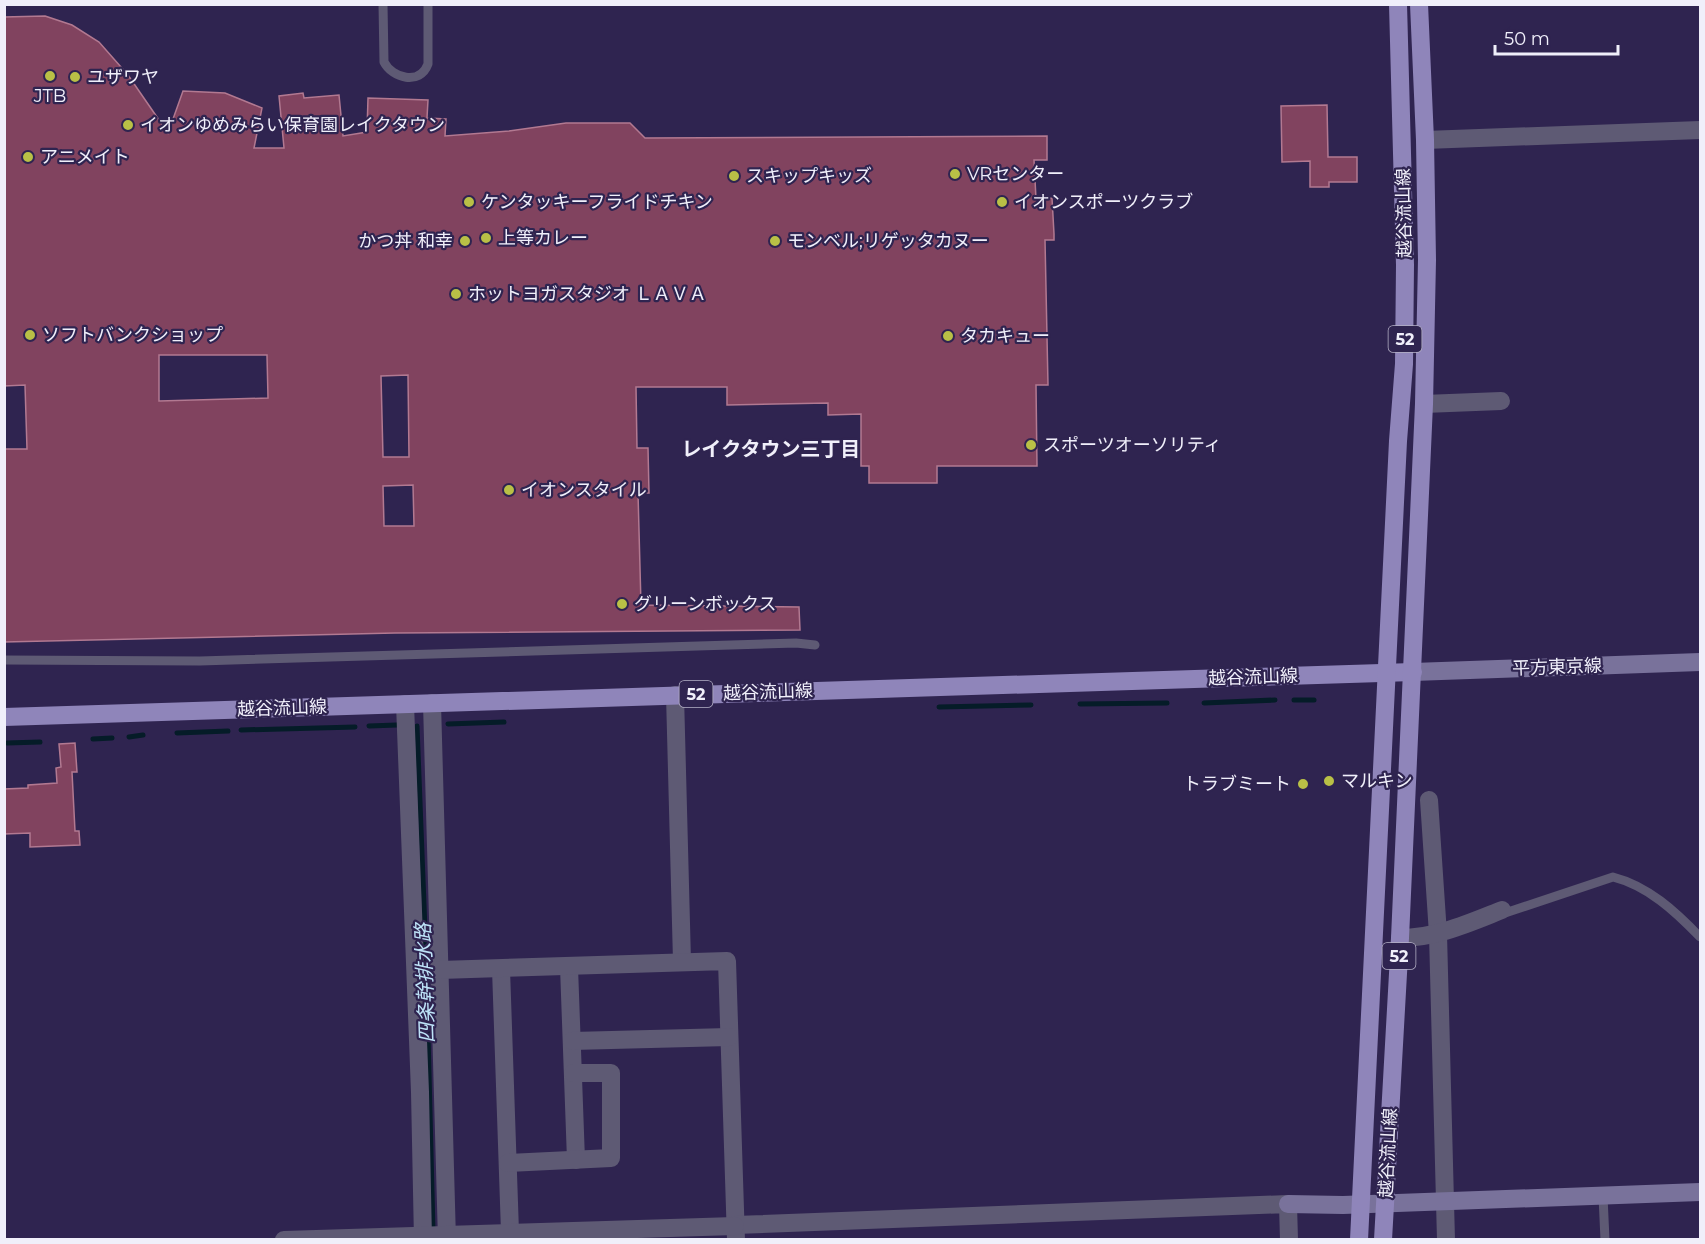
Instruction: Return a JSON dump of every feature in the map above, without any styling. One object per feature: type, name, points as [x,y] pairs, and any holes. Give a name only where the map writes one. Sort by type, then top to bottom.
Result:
[{"type":"main road","name":"越谷流山線","points":[[1359,1239],[1398,441],[1404,364],[1405,204],[1398,4]]},
{"type":"main road","name":"越谷流山線","points":[[1383,1239],[1400,938],[1424,404],[1427,260],[1419,4]]},
{"type":"main road","name":"越谷流山線","points":[[4,717],[1413,672]]},
{"type":"street","points":[[1425,140],[1701,130]]},
{"type":"street","points":[[1424,404],[1501,401]]},
{"type":"street","name":"平方東京線","points":[[1413,672],[1701,662]]},
{"type":"street","points":[[675,695],[682,961]]},
{"type":"street","points":[[432,703],[440,970],[435,1236]]},
{"type":"street","points":[[405,704],[420,1092],[435,1236]]},
{"type":"street","points":[[1429,800],[1438,934],[1446,1239]]},
{"type":"street","points":[[1400,938],[1419,938],[1438,934],[1502,910]]},
{"type":"street","points":[[440,970],[727,961],[735,1230]]},
{"type":"street","points":[[569,967],[576,1160]]},
{"type":"street","points":[[501,969],[510,1232]]},
{"type":"street","points":[[572,1041],[729,1037]]},
{"type":"street","points":[[508,1163],[611,1158],[610,1073],[573,1073]]},
{"type":"street","points":[[284,1239],[510,1232],[735,1230],[1288,1204],[1361,1204],[1701,1192]]},
{"type":"street","points":[[1288,1204],[1289,1239]]},
{"type":"lane","points":[[383,4],[384,62],[388,70],[402,77],[412,77],[422,74],[428,64],[428,4]]},
{"type":"lane","points":[[4,660],[200,661],[772,644],[815,645]]},
{"type":"lane","points":[[1502,910],[1505,913],[1613,877],[1630,881],[1650,892],[1701,937]]},
{"type":"lane","points":[[1603,1196],[1605,1239]]},
{"type":"building","points":[[45,16],[72,25],[99,42],[128,75],[168,133],[183,91],[225,93],[262,108],[254,148],[284,148],[279,96],[303,93],[304,98],[339,95],[343,136],[367,132],[368,98],[428,100],[427,118],[446,119],[445,136],[509,131],[566,123],[630,123],[645,138],[1047,136],[1047,160],[1034,160],[1036,199],[1052,198],[1054,234],[1054,240],[1045,240],[1048,385],[1036,385],[1037,466],[937,466],[937,483],[869,483],[869,466],[861,466],[861,414],[828,415],[828,403],[727,405],[727,387],[636,387],[637,448],[648,448],[649,493],[638,493],[641,605],[799,607],[800,630],[395,633],[4,642],[4,449],[27,449],[25,385],[4,386],[4,17]],"holes":[[[159,355],[267,355],[268,398],[159,401]],[[408,375],[409,457],[383,457],[381,376]],[[413,485],[414,526],[384,526],[383,486]]]},
{"type":"building","points":[[1327,105],[1328,157],[1357,157],[1357,182],[1329,182],[1329,187],[1310,187],[1310,161],[1282,162],[1281,106]]},
{"type":"building","points":[[75,743],[77,772],[72,772],[75,831],[79,831],[80,845],[30,847],[30,833],[4,834],[4,789],[57,783],[56,768],[61,767],[59,744]]},
{"type":"waterway","points":[[1204,703],[1275,700]]},
{"type":"waterway","points":[[1294,700],[1314,700]]},
{"type":"waterway","points":[[1080,704],[1167,703]]},
{"type":"waterway","points":[[939,707],[1031,705]]},
{"type":"waterway","points":[[448,724],[504,722]]},
{"type":"waterway","points":[[369,726],[397,725]]},
{"type":"waterway","name":"四条幹排水路","points":[[417,726],[433,1231]]},
{"type":"waterway","points":[[241,730],[355,727]]},
{"type":"waterway","points":[[177,733],[228,731]]},
{"type":"waterway","points":[[129,737],[143,735]]},
{"type":"waterway","points":[[93,739],[112,738]]},
{"type":"waterway","points":[[7,743],[40,742]]},
{"type":"place","name":"JTB","points":[[50,76]]},
{"type":"place","name":"ユザワヤ","points":[[75,77]]},
{"type":"place","name":"イオンゆめみらい保育園レイクタウン","points":[[128,125]]},
{"type":"place","name":"アニメイト","points":[[28,157]]},
{"type":"place","name":"VRセンター","points":[[955,174]]},
{"type":"place","name":"スキップキッズ","points":[[734,176]]},
{"type":"place","name":"ケンタッキーフライドチキン","points":[[469,202]]},
{"type":"place","name":"イオンスポーツクラブ","points":[[1002,202]]},
{"type":"place","name":"上等カレー","points":[[486,238]]},
{"type":"place","name":"かつ丼 和幸","points":[[465,241]]},
{"type":"place","name":"モンベル;リゲッタカヌー","points":[[775,241]]},
{"type":"place","name":"ホットヨガスタジオ ＬＡＶＡ","points":[[456,294]]},
{"type":"place","name":"ソフトバンクショップ","points":[[30,335]]},
{"type":"place","name":"タカキュー","points":[[948,336]]},
{"type":"place","name":"スポーツオーソリティ","points":[[1031,445]]},
{"type":"place","name":"イオンスタイル","points":[[509,490]]},
{"type":"place","name":"グリーンボックス","points":[[622,604]]},
{"type":"place","name":"マルキン","points":[[1329,781]]},
{"type":"place","name":"トラブミート","points":[[1303,784]]},
{"type":"district","name":"レイクタウン三丁目","points":[[771,449]]}]
